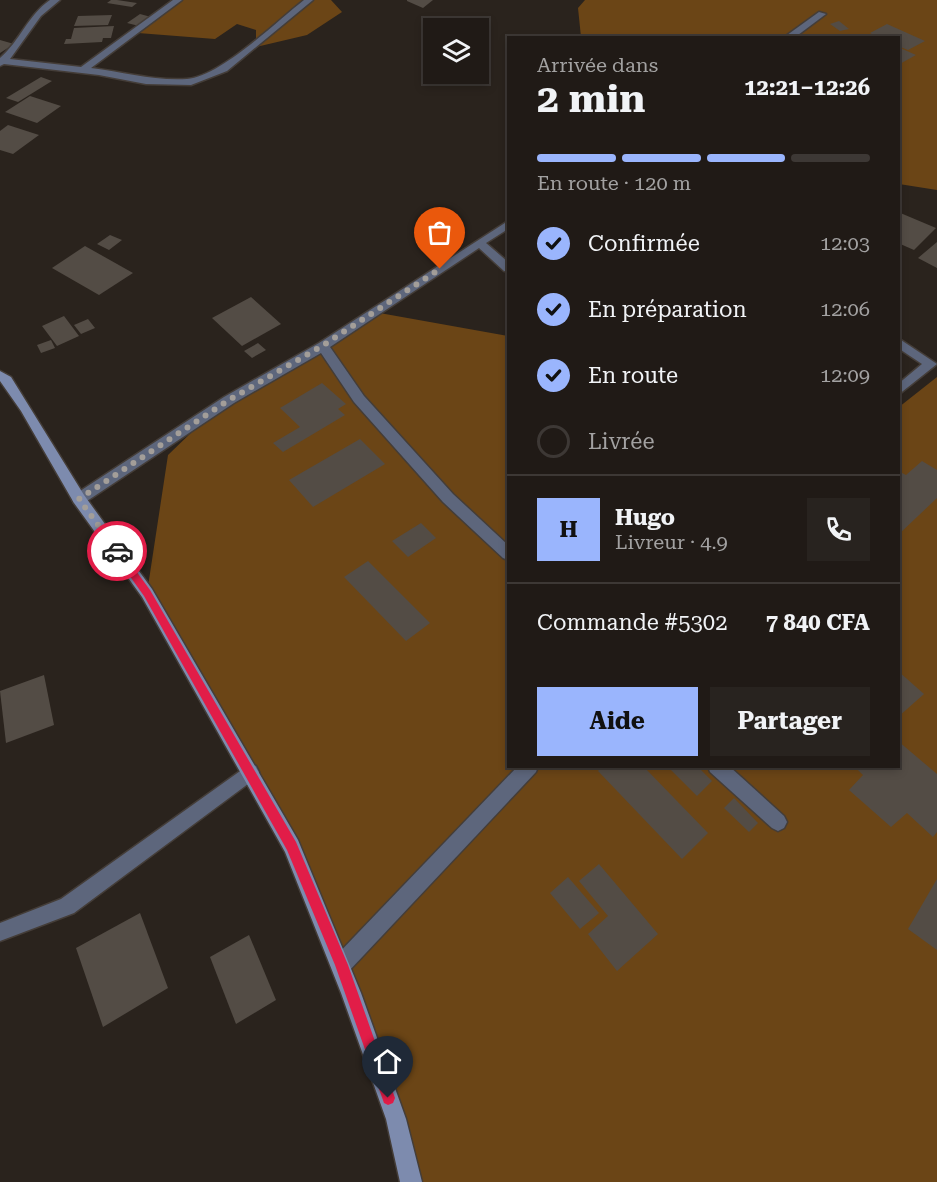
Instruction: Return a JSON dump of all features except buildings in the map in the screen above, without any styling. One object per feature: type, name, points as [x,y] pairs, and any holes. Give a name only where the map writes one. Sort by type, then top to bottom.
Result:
[{"type":"main road","points":[[0,375],[26,408],[79,499],[147,593],[292,846],[342,965],[396,1119],[411,1182]]},
{"type":"street","points":[[2,62],[28,31],[30,21],[45,6],[56,0]]},
{"type":"street","points":[[83,70],[178,0]]},
{"type":"street","points":[[2,62],[83,70],[146,81],[192,82],[224,69],[309,0]]},
{"type":"street","points":[[790,36],[822,14]]},
{"type":"street","points":[[79,499],[229,400],[322,346],[507,225]]},
{"type":"street","points":[[479,243],[507,267]]},
{"type":"street","points":[[900,343],[931,364],[900,390]]},
{"type":"street","points":[[322,346],[359,399],[448,498],[507,553]]},
{"type":"street","points":[[342,965],[528,768]]},
{"type":"street","points":[[718,768],[778,822]]},
{"type":"street","points":[[0,932],[67,906],[250,772]]},
{"type":"shaded area","points":[[171,0],[331,0],[342,12],[307,35],[256,47],[256,30],[237,24],[215,39],[138,33]]},
{"type":"shaded area","points":[[585,0],[937,0],[937,190],[900,184],[900,36],[581,36],[578,8]]},
{"type":"shaded area","points":[[374,312],[507,336],[507,768],[900,768],[900,406],[937,377],[937,1182],[411,1182],[292,846],[147,593],[168,455],[225,400]]},
{"type":"way so far","points":[[117,551],[79,499],[229,400],[322,346],[440,269]]},
{"type":"route","points":[[117,551],[147,593],[292,846],[342,965],[388,1098]]}]
